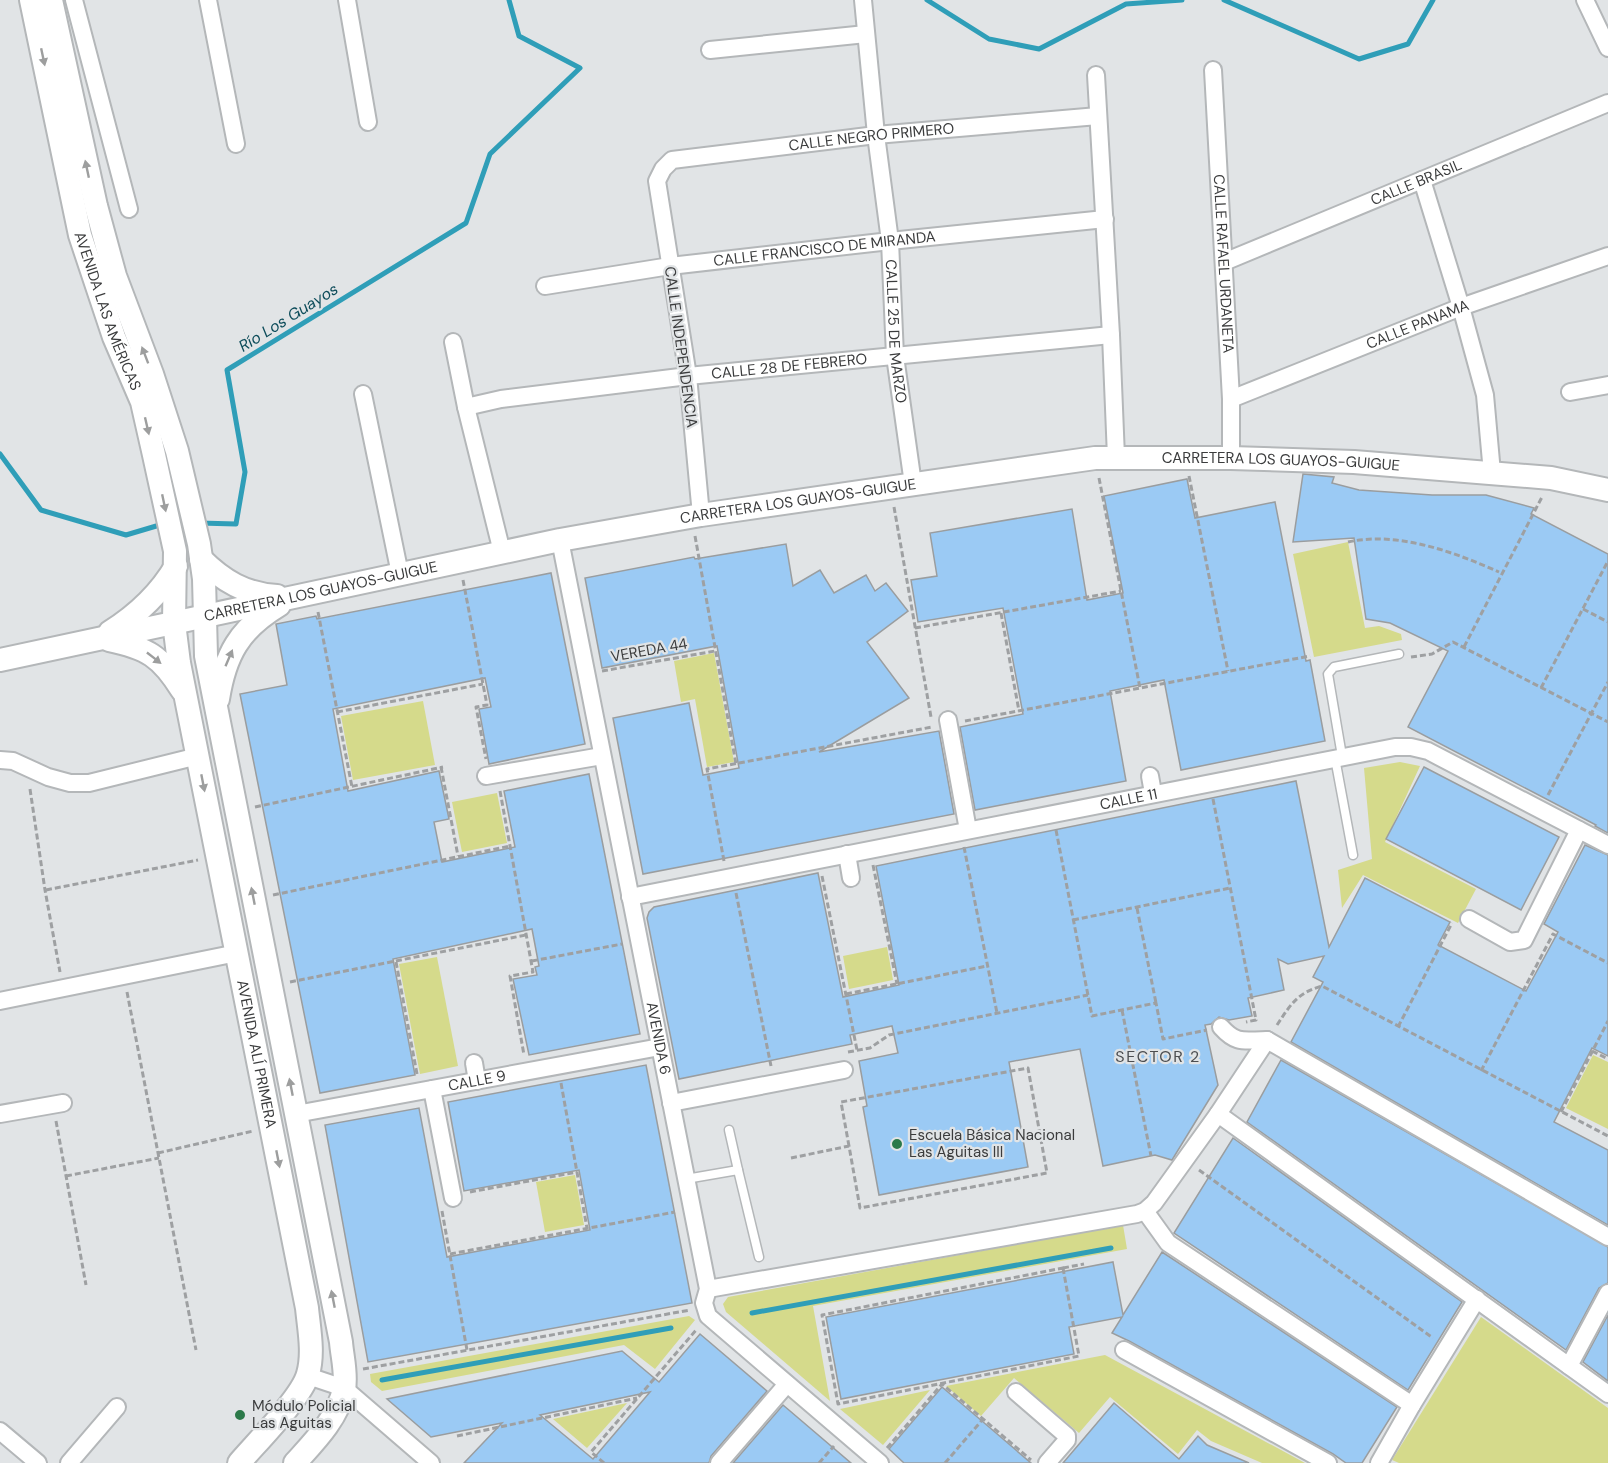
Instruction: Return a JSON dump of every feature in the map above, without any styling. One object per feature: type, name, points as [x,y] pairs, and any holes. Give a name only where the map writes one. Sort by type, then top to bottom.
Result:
[{"type":"main road","name":"AVENIDA LAS AMÉRICAS","points":[[31,0],[80,235],[114,337],[142,402],[175,558],[174,623]]},
{"type":"main road","name":"AVENIDA LAS AMÉRICAS","points":[[51,0],[93,195],[115,276],[152,374],[177,451],[200,552],[206,616]]},
{"type":"main road","name":"CARRETERA LOS GUAYOS-GUIGUE","points":[[0,660],[502,552],[696,515],[1106,458],[1231,458],[1354,462],[1552,478],[1608,490]]},
{"type":"main road","points":[[200,552],[236,587],[254,594],[304,595]]},
{"type":"main road","points":[[101,638],[142,610],[168,579],[175,558]]},
{"type":"main road","points":[[217,715],[221,682],[227,660],[238,639],[254,622],[304,595]]},
{"type":"main road","name":"AVENIDA ALÍ PRIMERA","points":[[206,616],[204,635],[206,656],[341,1342],[344,1380],[336,1410],[296,1463]]},
{"type":"main road","name":"AVENIDA ALÍ PRIMERA","points":[[174,623],[187,704],[307,1308],[311,1359],[308,1376],[299,1391],[239,1463]]},
{"type":"main road","points":[[101,638],[136,645],[156,658],[172,674],[184,693],[187,704]]},
{"type":"street","points":[[74,0],[129,209]]},
{"type":"street","points":[[208,0],[236,144]]},
{"type":"street","points":[[347,0],[368,122]]},
{"type":"street","name":"CALLE 25 DE MARZO","points":[[863,0],[876,135],[890,240],[902,486]]},
{"type":"street","points":[[1585,0],[1608,48]]},
{"type":"street","points":[[710,50],[866,34]]},
{"type":"street","name":"CALLE RAFAEL URDANETA","points":[[1213,70],[1231,399],[1231,458]]},
{"type":"street","points":[[1096,75],[1111,335],[1106,458]]},
{"type":"street","name":"CALLE BRASIL","points":[[1224,262],[1608,103]]},
{"type":"street","name":"CALLE NEGRO PRIMERO","points":[[657,181],[663,169],[672,160],[876,135],[1098,116]]},
{"type":"street","points":[[1422,180],[1485,395],[1492,473]]},
{"type":"street","name":"CALLE INDEPENDENCIA","points":[[657,181],[688,376],[696,515]]},
{"type":"street","name":"CALLE FRANCISCO DE MIRANDA","points":[[545,286],[670,266],[890,240],[1105,219]]},
{"type":"street","name":"CALLE PANAMA","points":[[1231,399],[1461,307],[1608,256]]},
{"type":"street","name":"CALLE 28 DE FEBRERO","points":[[466,406],[501,399],[688,376],[1111,335]]},
{"type":"street","points":[[453,342],[466,406],[502,552]]},
{"type":"street","points":[[1570,392],[1608,385]]},
{"type":"street","points":[[363,394],[400,574]]},
{"type":"street","name":"AVENIDA 6","points":[[560,540],[586,673],[597,697],[602,756],[708,1289],[704,1303],[706,1312]]},
{"type":"street","points":[[943,724],[964,831]]},
{"type":"street","name":"CALLE 11","points":[[630,897],[1339,756],[1395,747],[1411,747],[1428,751],[1608,845]]},
{"type":"street","points":[[0,760],[13,761],[48,777],[70,783],[89,783],[198,756]]},
{"type":"street","points":[[491,775],[602,756]]},
{"type":"street","points":[[1150,776],[1154,793]]},
{"type":"street","points":[[1469,919],[1510,942],[1524,940],[1579,830]]},
{"type":"street","points":[[847,854],[851,878]]},
{"type":"street","points":[[0,1001],[237,953]]},
{"type":"street","points":[[1221,1027],[1230,1038],[1236,1040],[1267,1040],[1608,1237]]},
{"type":"street","points":[[708,1289],[1145,1211],[1154,1203],[1186,1160],[1267,1040]]},
{"type":"street","name":"CALLE 9","points":[[296,1114],[660,1047]]},
{"type":"street","points":[[474,1063],[477,1081]]},
{"type":"street","points":[[671,1103],[844,1070]]},
{"type":"street","points":[[426,1090],[449,1200]]},
{"type":"street","points":[[0,1114],[58,1104]]},
{"type":"street","points":[[1218,1114],[1608,1394]]},
{"type":"street","points":[[1145,1211],[1168,1243],[1412,1405]]},
{"type":"street","points":[[1569,1366],[1608,1293]]},
{"type":"street","points":[[1379,1463],[1477,1299]]},
{"type":"street","points":[[706,1312],[878,1462]]},
{"type":"street","points":[[1124,1350],[1328,1463]]},
{"type":"street","points":[[308,1376],[344,1380],[430,1463]]},
{"type":"street","points":[[720,1463],[787,1384]]},
{"type":"street","points":[[1017,1392],[1067,1436],[1067,1440],[1047,1463]]},
{"type":"street","points":[[69,1463],[117,1407]]},
{"type":"street","points":[[0,1431],[38,1463]]},
{"type":"lane","points":[[1353,855],[1328,674],[1334,667],[1403,656]]},
{"type":"lane","points":[[729,1130],[759,1257]]},
{"type":"lane","points":[[686,1179],[738,1170]]},
{"type":"path","points":[[1106,458],[1121,591],[1140,688]]},
{"type":"path","points":[[1186,458],[1228,671]]},
{"type":"path","points":[[1464,647],[1552,478]]},
{"type":"path","points":[[902,486],[915,628],[943,724]]},
{"type":"path","points":[[696,515],[716,651],[736,764]]},
{"type":"path","points":[[1348,542],[1386,540],[1429,546],[1457,553],[1499,572]]},
{"type":"path","points":[[459,561],[487,705],[476,707],[491,775],[511,846],[533,972],[510,976],[527,1071]]},
{"type":"path","points":[[1541,688],[1608,561]]},
{"type":"path","points":[[915,628],[1121,591]]},
{"type":"path","points":[[304,595],[338,712],[352,786]]},
{"type":"path","points":[[1583,609],[1608,622]]},
{"type":"path","points":[[1001,613],[1019,711]]},
{"type":"path","points":[[1403,656],[1432,654],[1453,642],[1608,722]]},
{"type":"path","name":"VEREDA 44","points":[[586,673],[716,651]]},
{"type":"path","points":[[774,1083],[706,769],[1310,656]]},
{"type":"path","points":[[1541,810],[1608,682]]},
{"type":"path","points":[[338,712],[483,684]]},
{"type":"path","points":[[27,767],[45,890],[63,988]]},
{"type":"path","points":[[236,812],[442,767],[458,856]]},
{"type":"path","points":[[1137,907],[1163,1039],[1256,1020],[1209,782]]},
{"type":"path","points":[[1052,814],[1092,1016],[1156,1003]]},
{"type":"path","points":[[964,831],[997,1013]]},
{"type":"path","points":[[254,899],[511,846]]},
{"type":"path","points":[[870,850],[897,984]]},
{"type":"path","points":[[45,890],[218,856]]},
{"type":"path","points":[[819,860],[857,1050]]},
{"type":"path","points":[[1073,920],[1230,888]]},
{"type":"path","points":[[1398,1027],[1452,923]]},
{"type":"path","points":[[1481,1071],[1553,934],[1608,963]]},
{"type":"path","points":[[271,986],[526,935]]},
{"type":"path","points":[[531,961],[639,941]]},
{"type":"path","points":[[396,962],[426,1090]]},
{"type":"path","points":[[846,994],[987,966]]},
{"type":"path","points":[[124,976],[196,1350]]},
{"type":"path","points":[[1267,1040],[1292,1002],[1307,991],[1322,986],[1608,1136]]},
{"type":"path","points":[[844,1070],[841,1054],[870,1048],[889,1035],[1088,994]]},
{"type":"path","points":[[1122,1010],[1151,1156]]},
{"type":"path","points":[[1561,1112],[1608,1022]]},
{"type":"path","points":[[1592,1051],[1608,1059]]},
{"type":"path","points":[[558,1066],[587,1228]]},
{"type":"path","points":[[1028,1068],[1047,1173],[860,1208],[849,1146],[841,1102],[1028,1068]]},
{"type":"path","points":[[58,1104],[86,1285]]},
{"type":"path","points":[[158,1153],[271,1127]]},
{"type":"path","points":[[791,1158],[849,1146]]},
{"type":"path","points":[[66,1176],[159,1158]]},
{"type":"path","points":[[1186,1160],[1447,1348]]},
{"type":"path","points":[[467,1350],[450,1254],[449,1200],[577,1172]]},
{"type":"path","points":[[450,1254],[692,1209]]},
{"type":"path","points":[[1063,1268],[1079,1356],[838,1404],[822,1315],[1063,1268],[1084,1264]]},
{"type":"path","points":[[344,1380],[467,1350],[706,1312]]},
{"type":"path","points":[[604,1463],[591,1452],[638,1398],[706,1312]]},
{"type":"path","points":[[878,1462],[942,1384],[1034,1463]]},
{"type":"path","points":[[457,1436],[638,1398]]},
{"type":"path","points":[[945,1463],[983,1419]]},
{"type":"path","points":[[819,1463],[845,1433]]},
{"type":"green space","points":[[1348,542],[1365,628],[1379,626],[1401,634],[1402,640],[1314,657],[1293,554]]},
{"type":"green space","points":[[714,653],[734,762],[707,767],[695,699],[681,702],[674,661]]},
{"type":"green space","points":[[423,701],[435,765],[353,780],[341,716]]},
{"type":"green space","points":[[1400,762],[1420,766],[1385,842],[1476,889],[1458,923],[1363,875],[1342,908],[1338,870],[1372,859],[1364,768]]},
{"type":"green space","points":[[497,793],[507,843],[462,852],[452,802]]},
{"type":"green space","points":[[887,947],[893,980],[849,989],[843,956]]},
{"type":"green space","points":[[437,957],[458,1066],[420,1074],[399,964]]},
{"type":"green space","points":[[1593,1055],[1608,1062],[1608,1129],[1566,1108]]},
{"type":"green space","points":[[575,1175],[584,1225],[545,1232],[536,1182]]},
{"type":"green space","points":[[1123,1225],[1127,1249],[813,1306],[830,1401],[726,1312],[723,1304],[728,1297]]},
{"type":"green space","points":[[689,1316],[695,1320],[655,1369],[624,1345],[382,1391],[371,1382],[370,1374]]},
{"type":"green space","points":[[1481,1317],[1608,1408],[1608,1463],[1399,1463],[1392,1460]]},
{"type":"green space","points":[[1105,1355],[1305,1463],[1262,1463],[1211,1441],[1197,1430],[1178,1454],[1110,1397],[1079,1433],[1014,1378],[981,1416],[946,1386]]},
{"type":"green space","points":[[930,1390],[883,1445],[840,1409]]},
{"type":"green space","points":[[627,1403],[587,1448],[553,1419]]},
{"type":"building","points":[[1303,474],[1334,477],[1332,483],[1359,490],[1432,495],[1486,495],[1534,508],[1531,514],[1608,554],[1608,833],[1408,727],[1448,651],[1390,623],[1366,619],[1354,538],[1293,542]]},
{"type":"building","points":[[1187,479],[1195,518],[1275,502],[1306,661],[1310,660],[1325,741],[1181,770],[1164,680],[1110,691],[1126,781],[975,810],[960,727],[1023,714],[1003,608],[918,622],[911,580],[937,576],[930,533],[1072,509],[1087,600],[1123,593],[1104,496]]},
{"type":"building","points":[[786,544],[793,586],[820,570],[834,593],[866,575],[875,591],[886,583],[908,611],[867,642],[909,698],[819,752],[939,731],[954,814],[643,874],[613,718],[689,703],[703,775],[739,768],[717,646],[602,668],[585,578],[694,557],[695,559]]},
{"type":"building","points":[[551,573],[585,744],[489,764],[479,709],[491,707],[485,678],[333,709],[348,791],[439,771],[449,819],[434,822],[442,862],[515,847],[504,791],[589,774],[640,1034],[529,1055],[513,979],[537,975],[535,967],[539,966],[532,929],[393,959],[415,1075],[320,1093],[240,694],[287,685],[276,624],[316,616],[317,619]]},
{"type":"building","points":[[1424,767],[1559,837],[1521,910],[1386,839]]},
{"type":"building","points":[[1296,781],[1329,947],[1365,878],[1450,922],[1438,945],[1526,991],[1558,932],[1544,924],[1585,845],[1608,855],[1608,1056],[1592,1048],[1554,1122],[1608,1150],[1608,1225],[1291,1042],[1323,982],[1313,977],[1324,956],[1288,964],[1278,959],[1284,990],[1248,998],[1252,1016],[1229,1020],[1219,1017],[1211,1024],[1205,1025],[1218,1085],[1172,1160],[1155,1155],[1103,1166],[1080,1049],[1009,1062],[1028,1167],[879,1195],[863,1107],[867,1106],[859,1061],[898,1053],[892,1026],[850,1035],[852,1044],[679,1079],[647,918],[654,907],[818,873],[843,997],[899,985],[876,866]]},
{"type":"building","points":[[1281,1060],[1608,1247],[1608,1283],[1599,1288],[1566,1350],[1247,1122]]},
{"type":"building","points":[[646,1065],[692,1303],[368,1362],[325,1125],[419,1108],[447,1257],[590,1230],[579,1170],[464,1191],[448,1102]]},
{"type":"building","points":[[1233,1138],[1462,1302],[1408,1390],[1174,1233]]},
{"type":"building","points":[[1162,1252],[1397,1407],[1362,1463],[1346,1463],[1112,1333],[1122,1317],[1069,1327],[1074,1354],[841,1399],[826,1317],[1113,1262],[1123,1315]]},
{"type":"building","points":[[1608,1315],[1608,1381],[1583,1362]]},
{"type":"building","points":[[700,1334],[767,1391],[711,1456],[709,1463],[464,1463],[502,1423],[431,1437],[387,1399],[622,1351],[659,1382]],"holes":[[[650,1392],[593,1459],[540,1415]]]},
{"type":"building","points":[[942,1387],[1031,1463],[904,1463],[889,1449]]},
{"type":"building","points":[[1114,1403],[1179,1459],[1198,1436],[1207,1445],[1249,1463],[1063,1463]]},
{"type":"building","points":[[783,1405],[851,1463],[733,1463]]},
{"type":"waterway","name":"Río Los Guayos","points":[[199,523],[236,524],[245,472],[227,370],[466,223],[490,154],[580,68],[519,36],[509,0]]},
{"type":"waterway","name":"Río Los Guayos","points":[[927,0],[989,39],[1039,49],[1126,4],[1182,0]]},
{"type":"waterway","name":"Río Los Guayos","points":[[1224,0],[1359,59],[1408,44],[1433,0]]},
{"type":"waterway","name":"Río Los Guayos","points":[[0,454],[41,510],[126,535],[163,524]]},
{"type":"waterway","points":[[752,1313],[1111,1248]]},
{"type":"waterway","points":[[382,1380],[671,1328]]},
{"type":"place","name":"Escuela Básica Nacional Las Aguitas III","points":[[897,1144]]},
{"type":"place","name":"Módulo Policial Las Aguitas","points":[[240,1415]]},
{"type":"district","name":"SECTOR 2","points":[[1158,1056]]}]
